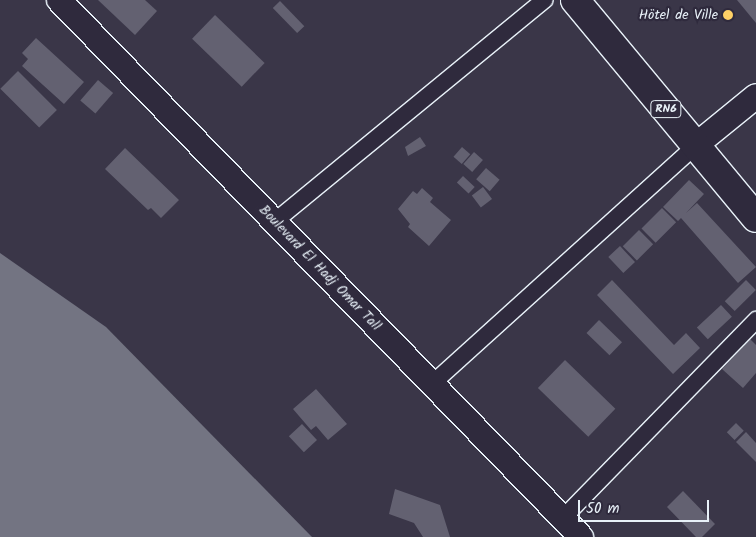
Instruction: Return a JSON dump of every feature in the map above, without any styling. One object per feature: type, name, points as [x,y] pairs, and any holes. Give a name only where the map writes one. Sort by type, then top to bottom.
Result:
[{"type":"highway","name":"RN6","points":[[575,0],[756,218]]},
{"type":"street","name":"Boulevard El Hadj Omar Tall","points":[[59,0],[581,537]]},
{"type":"street","points":[[274,222],[544,0]]},
{"type":"street","points":[[432,383],[696,145],[756,96]]},
{"type":"street","points":[[562,518],[756,320]]},
{"type":"water","points":[[0,253],[106,327],[312,537],[0,537]]},
{"type":"building","points":[[98,0],[145,0],[157,11],[135,35]]},
{"type":"building","points":[[737,0],[756,0],[756,23]]},
{"type":"building","points":[[280,1],[304,26],[297,33],[273,8]]},
{"type":"building","points":[[215,15],[265,63],[242,87],[192,39]]},
{"type":"building","points":[[36,38],[84,82],[64,104],[22,66],[28,59],[22,53]]},
{"type":"building","points":[[18,71],[57,110],[39,128],[0,89]]},
{"type":"building","points":[[98,80],[113,93],[95,113],[80,100]]},
{"type":"building","points":[[420,137],[426,146],[408,156],[405,147]]},
{"type":"building","points":[[462,147],[470,154],[462,164],[453,157]]},
{"type":"building","points":[[125,148],[179,200],[161,218],[151,208],[148,210],[105,169]]},
{"type":"building","points":[[474,152],[483,160],[472,172],[463,164]]},
{"type":"building","points":[[486,168],[500,180],[490,191],[476,179]]},
{"type":"building","points":[[463,176],[475,187],[469,193],[457,183]]},
{"type":"building","points":[[689,180],[704,194],[686,213],[697,203],[756,267],[738,283],[681,218],[678,221],[663,207]]},
{"type":"building","points":[[483,187],[492,199],[481,207],[472,195]]},
{"type":"building","points":[[422,188],[433,198],[430,202],[451,220],[429,246],[408,227],[410,224],[398,209],[413,191],[417,194]]},
{"type":"building","points":[[662,208],[676,222],[656,243],[641,229]]},
{"type":"building","points":[[639,230],[653,244],[637,260],[623,246]]},
{"type":"building","points":[[620,246],[635,262],[623,273],[608,257]]},
{"type":"building","points":[[612,280],[674,345],[686,333],[700,348],[673,374],[597,295]]},
{"type":"building","points":[[746,280],[756,290],[735,311],[725,301]]},
{"type":"building","points":[[721,305],[732,317],[708,339],[697,328]]},
{"type":"building","points":[[599,320],[622,342],[610,355],[586,333]]},
{"type":"building","points":[[750,339],[756,345],[756,373],[743,388],[722,369]]},
{"type":"building","points":[[565,360],[615,409],[588,437],[538,388]]},
{"type":"building","points":[[316,389],[347,424],[328,440],[316,426],[311,430],[293,409]]},
{"type":"building","points":[[736,423],[744,431],[735,440],[727,432]]},
{"type":"building","points":[[302,424],[317,440],[304,452],[289,436]]},
{"type":"building","points":[[746,432],[756,443],[756,462],[736,442]]},
{"type":"building","points":[[395,489],[440,505],[450,537],[423,537],[414,523],[389,514]]},
{"type":"building","points":[[683,491],[715,524],[702,537],[696,537],[667,507]]},
{"type":"place","name":"Hötel de Ville","points":[[728,15]]}]
